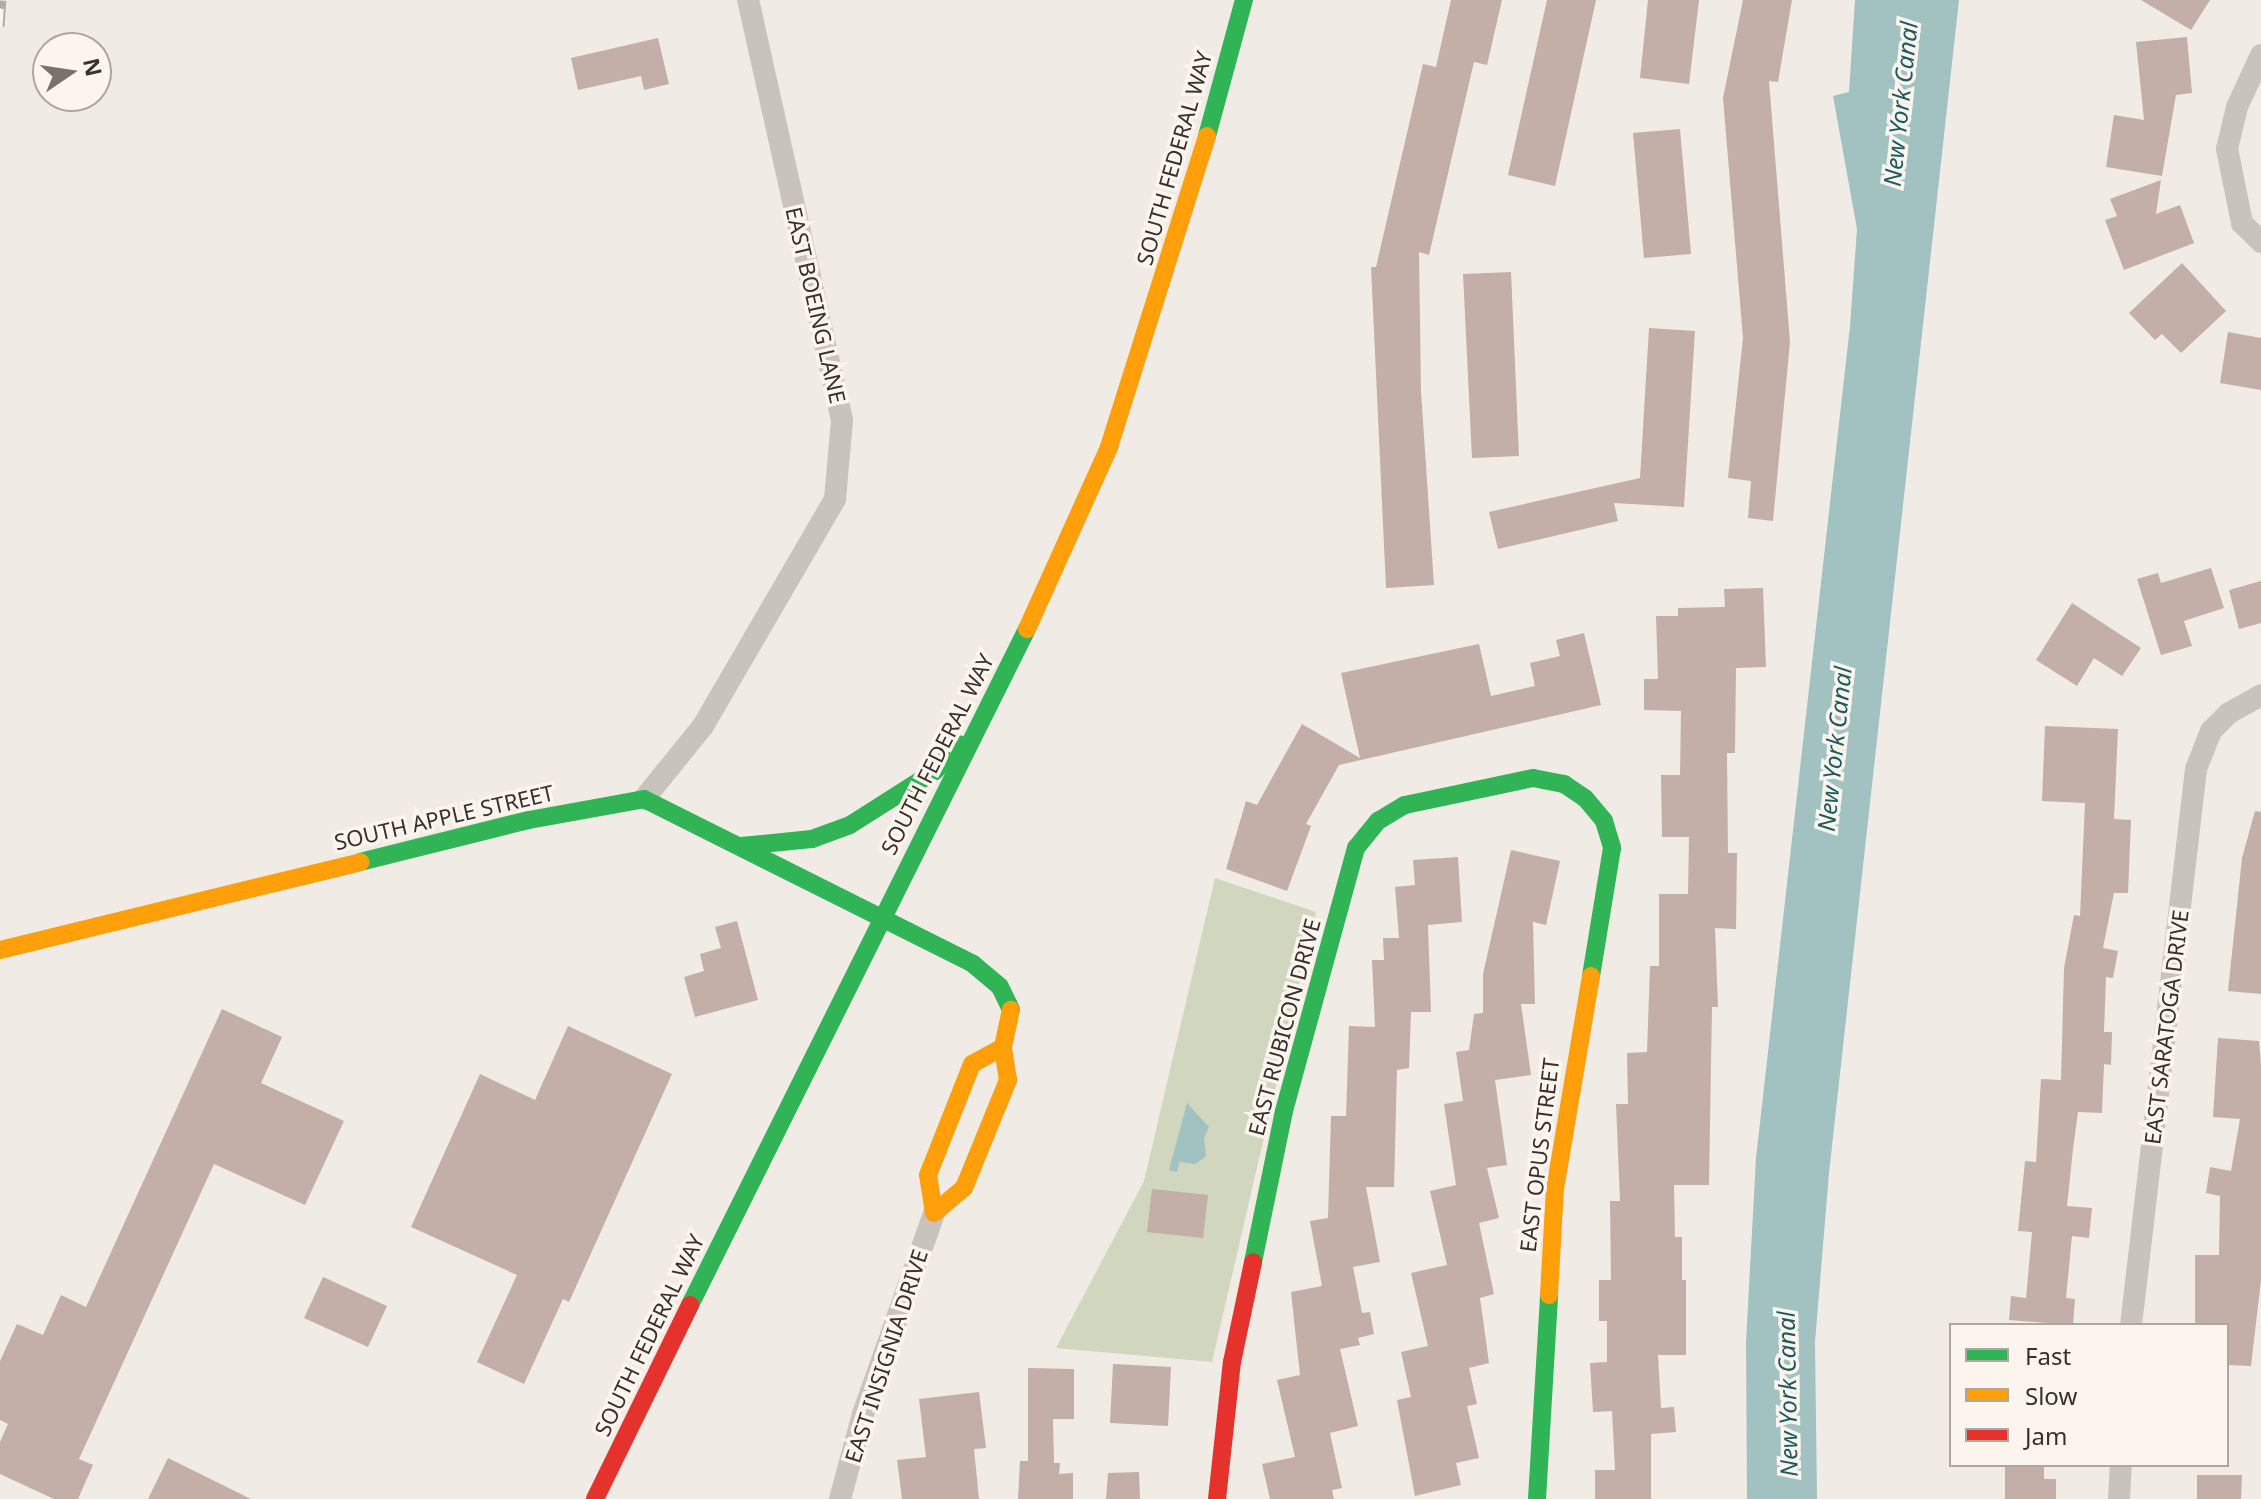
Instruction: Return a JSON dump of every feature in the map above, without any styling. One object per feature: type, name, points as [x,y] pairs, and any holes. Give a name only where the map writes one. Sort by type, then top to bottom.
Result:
[{"type":"street","name":"EAST BOEING LANE","points":[[644,799],[703,726],[835,499],[842,420],[748,0]]},
{"type":"street","name":"SOUTH FEDERAL WAY","points":[[595,1499],[881,914],[993,705],[1109,447],[1193,189],[1244,0]]},
{"type":"street","points":[[2261,55],[2237,107],[2227,149],[2242,223],[2261,242]]},
{"type":"street","name":"EAST SARATOGA DRIVE","points":[[2131,1323],[2196,769],[2211,731],[2229,713],[2261,695]]},
{"type":"street","points":[[741,846],[812,839],[882,809],[935,771],[993,705]]},
{"type":"street","name":"EAST RUBICON DRIVE","points":[[1217,1499],[1232,1362],[1281,1126],[1356,848],[1378,821],[1405,805],[1533,778],[1564,784],[1585,798],[1604,821]]},
{"type":"street","points":[[644,799],[881,914],[973,964],[1000,987],[1012,1013],[1003,1047],[1008,1080],[964,1188],[934,1213]]},
{"type":"street","name":"SOUTH APPLE STREET","points":[[0,950],[529,820],[644,799]]},
{"type":"street","name":"EAST OPUS STREET","points":[[1537,1499],[1555,1189],[1611,878],[1612,848],[1604,821]]},
{"type":"street","name":"EAST INSIGNIA DRIVE","points":[[840,1499],[863,1414],[934,1213],[928,1175],[972,1064],[1003,1047]]},
{"type":"street","points":[[2119,1499],[2121,1467]]},
{"type":"green space","points":[[1215,878],[1316,912],[1212,1362],[1056,1348],[1144,1181]]},
{"type":"water","name":"New York Canal","points":[[1855,0],[1959,0],[1829,1173],[1815,1342],[1817,1499],[1747,1499],[1746,1342],[1756,1158],[1850,326],[1857,229],[1833,96],[1849,92]]},
{"type":"water","points":[[1187,1103],[1209,1127],[1204,1138],[1206,1156],[1196,1164],[1179,1162],[1177,1172],[1169,1170]]},
{"type":"building","points":[[1451,0],[1502,0],[1487,65],[1474,62],[1429,255],[1419,252],[1421,391],[1434,585],[1386,588],[1371,267],[1376,267],[1423,64],[1436,67]]},
{"type":"building","points":[[1547,0],[1596,0],[1555,186],[1508,175]]},
{"type":"building","points":[[1648,0],[1699,0],[1689,84],[1640,78]]},
{"type":"building","points":[[1743,0],[1792,0],[1778,82],[1769,81],[1790,342],[1773,521],[1748,518],[1751,481],[1728,478],[1743,338],[1723,98]]},
{"type":"building","points":[[2141,0],[2210,0],[2191,30]]},
{"type":"building","points":[[2187,37],[2192,93],[2176,95],[2162,176],[2106,167],[2114,115],[2144,120],[2136,42]]},
{"type":"building","points":[[658,38],[669,84],[644,90],[641,76],[578,90],[571,58]]},
{"type":"building","points":[[1680,129],[1691,254],[1644,258],[1633,133]]},
{"type":"building","points":[[2161,180],[2156,214],[2180,205],[2194,243],[2124,270],[2105,220],[2117,216],[2110,199]]},
{"type":"building","points":[[2182,263],[2226,311],[2181,353],[2162,334],[2155,340],[2129,313]]},
{"type":"building","points":[[1511,272],[1519,456],[1472,458],[1463,274]]},
{"type":"building","points":[[1649,328],[1695,331],[1684,507],[1614,503],[1618,521],[1498,549],[1489,512],[1640,478]]},
{"type":"building","points":[[2228,332],[2261,338],[2261,390],[2220,383]]},
{"type":"building","points":[[2211,568],[2224,608],[2184,621],[2192,646],[2161,655],[2137,579],[2158,573],[2161,583]]},
{"type":"building","points":[[2261,581],[2261,623],[2239,629],[2229,590]]},
{"type":"building","points":[[1763,588],[1766,667],[1736,668],[1735,753],[1727,753],[1728,853],[1737,853],[1736,929],[1715,928],[1718,1007],[1712,1007],[1709,1185],[1674,1185],[1675,1237],[1682,1237],[1682,1280],[1686,1280],[1686,1355],[1658,1355],[1661,1408],[1674,1407],[1676,1432],[1651,1434],[1651,1499],[1595,1499],[1595,1470],[1615,1470],[1612,1411],[1593,1412],[1590,1363],[1607,1362],[1607,1321],[1599,1321],[1599,1280],[1611,1280],[1610,1201],[1620,1201],[1616,1104],[1628,1104],[1627,1053],[1647,1052],[1650,966],[1659,966],[1659,894],[1688,894],[1689,837],[1662,837],[1661,775],[1680,775],[1681,711],[1644,710],[1644,679],[1658,679],[1656,616],[1678,616],[1678,608],[1725,607],[1724,589]]},
{"type":"building","points":[[2072,603],[2141,648],[2122,676],[2094,658],[2077,686],[2036,660]]},
{"type":"building","points":[[1584,633],[1601,705],[1339,765],[1306,824],[1311,826],[1287,891],[1226,869],[1246,801],[1257,805],[1302,724],[1360,758],[1341,673],[1479,644],[1491,696],[1535,686],[1530,663],[1560,656],[1556,640]]},
{"type":"building","points":[[2045,726],[2118,729],[2114,819],[2131,820],[2128,893],[2114,893],[2103,948],[2118,951],[2113,978],[2106,977],[2104,1032],[2112,1032],[2111,1065],[2104,1064],[2102,1113],[2078,1112],[2073,1149],[2067,1206],[2092,1208],[2089,1238],[2072,1236],[2066,1298],[2075,1299],[2073,1323],[2009,1320],[2011,1296],[2026,1298],[2032,1232],[2018,1231],[2025,1161],[2036,1162],[2041,1079],[2061,1080],[2064,968],[2074,915],[2080,916],[2085,803],[2042,801]]},
{"type":"building","points":[[2255,811],[2261,812],[2261,994],[2228,991],[2242,858]]},
{"type":"building","points":[[1511,850],[1560,861],[1546,925],[1533,922],[1535,1004],[1521,1004],[1531,1075],[1495,1080],[1507,1165],[1487,1168],[1499,1218],[1479,1223],[1494,1294],[1480,1298],[1489,1363],[1469,1368],[1477,1404],[1467,1406],[1479,1458],[1456,1463],[1461,1485],[1415,1496],[1397,1400],[1411,1397],[1401,1352],[1428,1346],[1411,1273],[1447,1265],[1430,1191],[1456,1185],[1444,1104],[1463,1101],[1456,1052],[1469,1050],[1474,1014],[1483,1013],[1483,974]]},
{"type":"building","points":[[1458,857],[1462,922],[1428,925],[1431,1012],[1411,1012],[1409,1068],[1397,1070],[1394,1187],[1366,1187],[1380,1262],[1353,1267],[1362,1313],[1370,1312],[1374,1334],[1358,1338],[1360,1345],[1340,1349],[1358,1426],[1330,1433],[1342,1488],[1332,1490],[1334,1499],[1270,1499],[1262,1464],[1295,1457],[1277,1380],[1300,1375],[1291,1292],[1322,1286],[1310,1221],[1328,1218],[1331,1116],[1346,1116],[1349,1026],[1375,1027],[1372,960],[1384,960],[1383,938],[1399,938],[1395,887],[1415,885],[1413,860]]},
{"type":"building","points":[[737,921],[758,1000],[695,1017],[684,977],[704,971],[700,954],[721,948],[715,927]]},
{"type":"building","points":[[222,1009],[282,1037],[261,1083],[344,1121],[305,1205],[214,1164],[79,1459],[93,1465],[78,1499],[54,1499],[0,1474],[0,1442],[8,1424],[0,1420],[0,1361],[17,1324],[43,1335],[61,1295],[86,1307]]},
{"type":"building","points":[[568,1026],[672,1074],[569,1302],[563,1299],[524,1384],[477,1362],[517,1275],[411,1227],[480,1074],[535,1100]]},
{"type":"building","points":[[2218,1038],[2259,1041],[2261,1280],[2251,1366],[2229,1365],[2229,1323],[2195,1323],[2195,1255],[2219,1255],[2220,1196],[2206,1193],[2210,1167],[2231,1171],[2240,1119],[2213,1117]]},
{"type":"building","points":[[1152,1189],[1208,1195],[1203,1238],[1147,1232]]},
{"type":"building","points":[[323,1277],[387,1306],[368,1347],[304,1318]]},
{"type":"building","points":[[1113,1364],[1171,1367],[1168,1426],[1110,1423]]},
{"type":"building","points":[[1028,1368],[1074,1369],[1074,1419],[1053,1419],[1054,1463],[1060,1463],[1059,1474],[1073,1473],[1073,1499],[1018,1499],[1020,1461],[1028,1461]]},
{"type":"building","points":[[979,1392],[986,1448],[974,1449],[979,1499],[902,1499],[897,1460],[926,1457],[919,1399]]},
{"type":"building","points":[[168,1458],[251,1499],[148,1499]]},
{"type":"building","points":[[2005,1467],[2044,1467],[2044,1479],[2056,1479],[2056,1499],[2005,1499]]},
{"type":"building","points":[[1139,1472],[1140,1499],[1106,1499],[1108,1473]]},
{"type":"building","points":[[2197,1475],[2242,1475],[2241,1499],[2197,1499]]},
{"type":"railway","points":[[0,26],[2,0]]},
{"type":"traffic: fast","points":[[1207,136],[1244,0]]},
{"type":"traffic: fast","points":[[690,1305],[1027,629]]},
{"type":"traffic: fast","points":[[741,846],[812,839],[850,825],[935,771],[959,744]]},
{"type":"traffic: fast","points":[[1253,1262],[1284,1111],[1356,848],[1378,821],[1405,805],[1533,778],[1564,784],[1585,798],[1604,821],[1612,848],[1591,976]]},
{"type":"traffic: fast","points":[[360,862],[529,820],[644,799],[973,964],[1000,987],[1011,1010]]},
{"type":"traffic: fast","points":[[1537,1499],[1549,1295]]},
{"type":"traffic: slow","points":[[1027,629],[1109,447],[1207,136]]},
{"type":"traffic: slow","points":[[0,950],[360,862]]},
{"type":"traffic: slow","points":[[1549,1295],[1555,1189],[1591,976]]},
{"type":"traffic: slow","points":[[1003,1047],[972,1064],[928,1175],[934,1213],[964,1188],[1008,1080],[1003,1047],[1011,1010]]},
{"type":"traffic: jam","points":[[1217,1499],[1232,1362],[1253,1262]]},
{"type":"traffic: jam","points":[[595,1499],[690,1305]]}]
